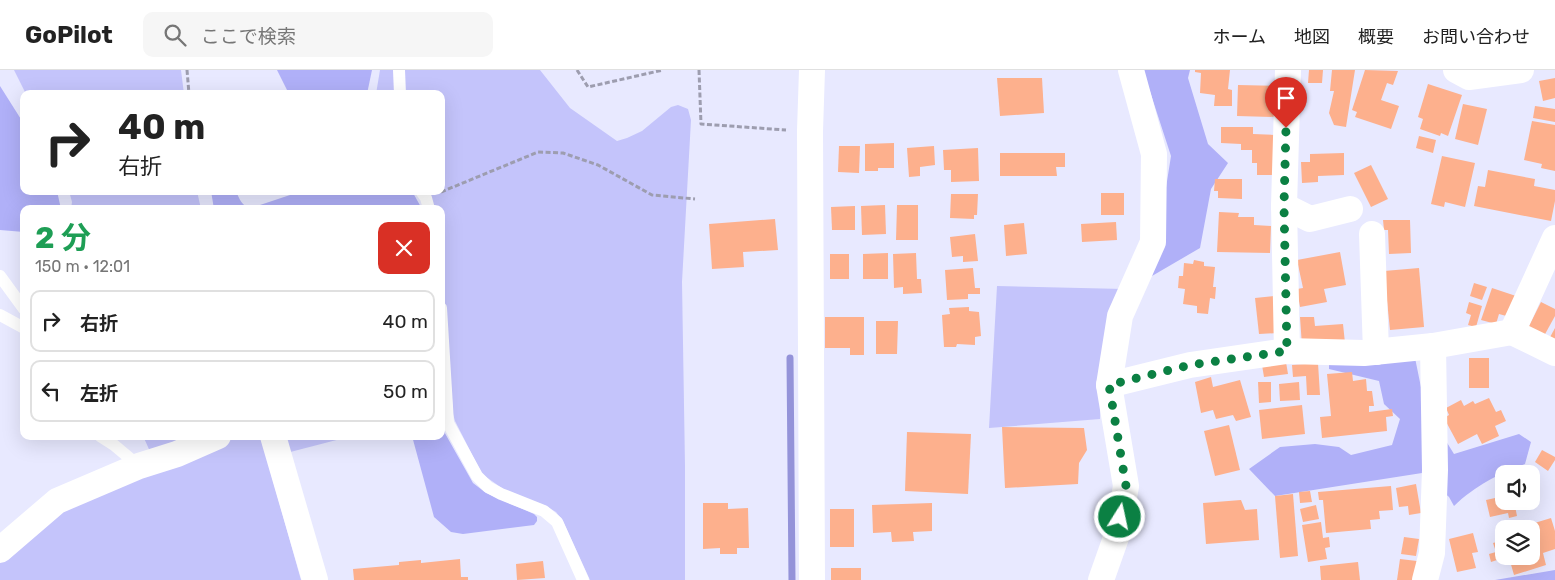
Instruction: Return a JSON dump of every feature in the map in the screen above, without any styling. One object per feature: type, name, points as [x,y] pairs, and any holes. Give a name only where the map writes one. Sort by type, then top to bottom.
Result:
[{"type":"street","points":[[812,70],[810,131],[812,580]]},
{"type":"street","points":[[1100,580],[1118,532],[1126,486],[1109,385],[1120,316],[1153,242],[1154,154],[1131,70]]},
{"type":"street","points":[[1287,351],[1284,206],[1288,70]]},
{"type":"street","points":[[1456,70],[1469,77],[1521,70]]},
{"type":"street","points":[[1284,206],[1310,219],[1350,209]]},
{"type":"street","points":[[1372,234],[1376,352]]},
{"type":"street","points":[[1512,332],[1555,238]]},
{"type":"street","points":[[1109,385],[1190,365],[1287,351],[1376,352],[1433,346],[1512,332],[1555,353]]},
{"type":"street","points":[[1425,580],[1432,552],[1435,480],[1433,346]]},
{"type":"street","points":[[0,550],[58,501],[139,466],[177,454],[209,440]]},
{"type":"street","points":[[274,440],[314,580]]},
{"type":"lane","points":[[399,70],[400,90]]},
{"type":"lane","points":[[0,276],[20,304]]},
{"type":"lane","points":[[0,315],[20,326]]},
{"type":"lane","points":[[445,374],[448,424],[477,476],[488,487],[544,511],[557,522],[583,580]]},
{"type":"lane","points":[[106,440],[139,466]]},
{"type":"path","points":[[187,70],[190,90]]},
{"type":"path","points":[[577,70],[588,87],[662,70]]},
{"type":"path","points":[[699,70],[701,124],[810,131]]},
{"type":"path","points":[[445,191],[538,152],[562,153],[598,165],[652,196],[695,199]]},
{"type":"shaded area","points":[[14,70],[181,70],[184,90],[24,90]]},
{"type":"shaded area","points":[[277,70],[372,70],[368,90],[287,90]]},
{"type":"shaded area","points":[[380,70],[540,70],[570,108],[617,141],[642,131],[671,107],[678,105],[688,109],[691,120],[682,282],[685,580],[590,580],[563,521],[556,512],[546,506],[506,491],[482,474],[453,414],[445,300],[445,205],[433,205],[428,195],[445,195],[445,90],[377,90]]},
{"type":"shaded area","points":[[1143,70],[1190,70],[1188,78],[1208,144],[1228,163],[1211,189],[1200,248],[1152,276],[1171,156]]},
{"type":"shaded area","points":[[0,86],[20,118],[20,195],[58,195],[60,205],[20,205],[20,232],[0,230]]},
{"type":"shaded area","points":[[70,195],[198,195],[200,205],[72,205]]},
{"type":"shaded area","points":[[212,195],[238,195],[245,205],[213,205]]},
{"type":"shaded area","points":[[290,195],[414,195],[420,205],[260,205]]},
{"type":"shaded area","points":[[997,286],[1124,289],[1101,355],[1100,419],[989,428]]},
{"type":"shaded area","points":[[1413,348],[1425,407],[1454,454],[1519,434],[1531,442],[1525,464],[1495,465],[1495,477],[1470,492],[1454,506],[1449,497],[1422,473],[1275,496],[1249,469],[1280,447],[1315,444],[1339,447],[1351,455],[1392,445],[1400,419],[1384,404],[1379,381],[1329,369],[1329,358]]},
{"type":"shaded area","points":[[445,433],[473,483],[486,493],[534,514],[537,517],[537,521],[534,525],[463,534],[451,532],[434,517],[413,440],[445,440]]},
{"type":"shaded area","points":[[145,440],[337,440],[271,457],[268,463],[301,580],[0,580],[0,561],[44,518],[153,458]]},
{"type":"shaded area","points":[[1555,570],[1555,580],[1495,580]]},
{"type":"building","points":[[1195,70],[1230,70],[1228,89],[1232,90],[1232,106],[1214,106],[1215,95],[1200,93],[1201,73],[1195,72]]},
{"type":"building","points":[[1309,70],[1323,70],[1322,83],[1308,83]]},
{"type":"building","points":[[1332,70],[1355,70],[1346,127],[1334,125],[1329,113],[1334,91],[1330,91]]},
{"type":"building","points":[[1365,70],[1398,71],[1393,85],[1387,83],[1381,100],[1399,106],[1391,129],[1355,117],[1357,112],[1352,110]]},
{"type":"building","points":[[997,78],[1042,78],[1044,113],[1000,116]]},
{"type":"building","points":[[1555,78],[1555,98],[1543,101],[1539,81]]},
{"type":"building","points":[[1428,84],[1462,95],[1448,136],[1441,133],[1440,136],[1420,129],[1423,119],[1418,117]]},
{"type":"building","points":[[1238,85],[1278,86],[1277,117],[1237,116]]},
{"type":"building","points":[[1463,104],[1487,109],[1478,145],[1455,139]]},
{"type":"building","points":[[1535,106],[1555,109],[1555,122],[1533,118]]},
{"type":"building","points":[[1532,121],[1555,125],[1555,171],[1541,168],[1542,164],[1524,160]]},
{"type":"building","points":[[1221,127],[1253,127],[1253,134],[1275,135],[1275,175],[1257,175],[1257,163],[1252,163],[1252,150],[1241,150],[1241,144],[1221,143]]},
{"type":"building","points":[[1419,136],[1436,140],[1433,153],[1416,148]]},
{"type":"building","points":[[894,143],[894,168],[878,168],[878,171],[865,171],[865,144]]},
{"type":"building","points":[[839,146],[860,146],[859,173],[838,172]]},
{"type":"building","points":[[934,146],[935,165],[920,167],[920,176],[909,177],[907,148]]},
{"type":"building","points":[[978,148],[979,181],[951,182],[951,170],[944,170],[943,150]]},
{"type":"building","points":[[1000,153],[1065,153],[1065,167],[1056,167],[1057,176],[1000,176]]},
{"type":"building","points":[[1344,153],[1344,175],[1318,176],[1318,182],[1302,183],[1301,162],[1310,162],[1310,154]]},
{"type":"building","points":[[1442,156],[1475,163],[1465,207],[1445,202],[1444,207],[1431,204]]},
{"type":"building","points":[[1371,165],[1388,199],[1371,207],[1354,173]]},
{"type":"building","points":[[1488,170],[1535,179],[1534,186],[1555,190],[1551,221],[1474,206],[1478,186],[1485,187]]},
{"type":"building","points":[[1215,179],[1242,179],[1242,199],[1218,198],[1218,191],[1214,191]]},
{"type":"building","points":[[1101,193],[1124,193],[1124,215],[1101,215]]},
{"type":"building","points":[[951,194],[978,194],[977,215],[974,215],[974,219],[950,218]]},
{"type":"building","points":[[885,205],[886,234],[862,235],[861,206]]},
{"type":"building","points":[[897,205],[918,205],[918,240],[896,240]]},
{"type":"building","points":[[855,206],[855,230],[832,230],[831,207]]},
{"type":"building","points":[[1219,212],[1239,213],[1238,217],[1254,217],[1254,225],[1271,226],[1270,253],[1217,252]]},
{"type":"building","points":[[775,219],[778,250],[743,252],[744,267],[712,269],[709,224]]},
{"type":"building","points":[[1383,220],[1410,220],[1411,253],[1389,254],[1388,230],[1384,230]]},
{"type":"building","points":[[1116,222],[1117,240],[1082,242],[1081,224]]},
{"type":"building","points":[[1024,223],[1027,254],[1006,256],[1004,225]]},
{"type":"building","points":[[975,234],[978,261],[963,262],[963,256],[952,257],[950,237]]},
{"type":"building","points":[[1340,252],[1346,285],[1324,289],[1327,302],[1300,307],[1297,289],[1303,288],[1297,260]]},
{"type":"building","points":[[888,253],[888,279],[863,279],[863,254]]},
{"type":"building","points":[[916,253],[917,279],[921,279],[922,293],[903,294],[903,287],[894,288],[893,254]]},
{"type":"building","points":[[830,254],[849,254],[849,279],[830,279]]},
{"type":"building","points":[[1194,260],[1204,262],[1204,266],[1215,267],[1213,287],[1216,287],[1215,299],[1210,298],[1208,314],[1197,313],[1197,306],[1183,304],[1185,289],[1178,288],[1179,276],[1183,276],[1184,263],[1193,264]]},
{"type":"building","points":[[973,268],[975,288],[980,288],[980,294],[968,294],[968,299],[947,300],[945,270]]},
{"type":"building","points":[[1419,268],[1424,327],[1390,330],[1384,271]]},
{"type":"building","points":[[1474,283],[1487,287],[1482,300],[1470,296]]},
{"type":"building","points":[[1492,288],[1516,296],[1510,317],[1499,314],[1496,324],[1481,320]]},
{"type":"building","points":[[1274,296],[1278,333],[1259,334],[1255,298]]},
{"type":"building","points":[[1469,302],[1482,306],[1476,327],[1468,325],[1471,315],[1466,313]]},
{"type":"building","points":[[1541,302],[1555,309],[1555,316],[1544,336],[1528,328]]},
{"type":"building","points":[[969,307],[969,311],[979,312],[981,336],[975,337],[975,345],[957,344],[956,347],[944,347],[942,315],[950,314],[949,308]]},
{"type":"building","points":[[825,317],[864,317],[864,355],[850,355],[850,348],[825,348]]},
{"type":"building","points":[[1300,317],[1314,317],[1315,326],[1343,324],[1345,343],[1302,346]]},
{"type":"building","points":[[876,321],[898,321],[897,354],[876,354]]},
{"type":"building","points":[[1555,328],[1555,342],[1549,339]]},
{"type":"building","points":[[1469,358],[1489,358],[1489,388],[1469,388]]},
{"type":"building","points":[[1286,362],[1288,374],[1264,377],[1262,365]]},
{"type":"building","points":[[1318,363],[1320,395],[1307,395],[1306,376],[1293,377],[1292,365]]},
{"type":"building","points":[[1352,372],[1353,381],[1366,379],[1367,391],[1372,391],[1374,406],[1369,406],[1369,412],[1392,409],[1393,416],[1386,417],[1387,431],[1322,438],[1320,417],[1331,416],[1327,374]]},
{"type":"building","points":[[1211,377],[1213,387],[1240,380],[1251,417],[1236,421],[1233,415],[1216,419],[1213,410],[1201,413],[1195,382]]},
{"type":"building","points":[[1258,382],[1271,382],[1271,402],[1259,403]]},
{"type":"building","points":[[1299,382],[1300,400],[1280,401],[1279,384]]},
{"type":"building","points":[[1489,398],[1496,412],[1501,410],[1506,421],[1495,426],[1499,436],[1482,444],[1477,434],[1458,444],[1444,418],[1449,415],[1446,408],[1461,400],[1464,406],[1473,401],[1475,404]]},
{"type":"building","points":[[1302,405],[1305,434],[1262,439],[1259,410]]},
{"type":"building","points":[[1229,425],[1240,470],[1215,476],[1204,431]]},
{"type":"building","points":[[1002,427],[1084,428],[1087,450],[1079,463],[1078,484],[1005,488]]},
{"type":"building","points":[[907,432],[971,434],[968,494],[905,491]]},
{"type":"building","points":[[1542,450],[1555,457],[1548,471],[1535,462]]},
{"type":"building","points":[[1416,484],[1421,513],[1409,515],[1408,506],[1399,507],[1396,488]]},
{"type":"building","points":[[1391,486],[1393,510],[1379,511],[1380,519],[1370,520],[1371,529],[1326,533],[1323,500],[1319,500],[1318,492]]},
{"type":"building","points":[[1310,491],[1312,502],[1300,503],[1299,492]]},
{"type":"building","points":[[1293,494],[1298,556],[1280,558],[1275,496]]},
{"type":"building","points":[[1495,498],[1495,510],[1516,510],[1517,516],[1509,518],[1508,513],[1490,517],[1486,500]]},
{"type":"building","points":[[1241,500],[1245,510],[1257,509],[1259,540],[1206,544],[1203,503]]},
{"type":"building","points":[[703,503],[728,503],[728,509],[748,508],[749,548],[737,548],[737,554],[720,554],[720,548],[703,549]]},
{"type":"building","points":[[932,503],[932,531],[913,532],[914,541],[892,542],[891,532],[873,533],[872,505]]},
{"type":"building","points":[[1316,505],[1319,519],[1303,522],[1300,509]]},
{"type":"building","points":[[830,509],[854,509],[854,547],[830,547]]},
{"type":"building","points":[[1551,518],[1555,531],[1555,549],[1543,553],[1546,565],[1514,575],[1511,565],[1540,565],[1540,521]]},
{"type":"building","points":[[1321,522],[1323,538],[1329,537],[1330,547],[1325,548],[1327,559],[1308,562],[1302,525]]},
{"type":"building","points":[[1473,533],[1478,552],[1472,553],[1476,568],[1457,572],[1449,539]]},
{"type":"building","points":[[1404,537],[1419,539],[1416,556],[1401,554]]},
{"type":"building","points":[[1495,552],[1495,561],[1491,562],[1489,554]]},
{"type":"building","points":[[460,559],[461,577],[468,577],[468,580],[354,580],[353,569],[399,565],[399,562],[421,560],[421,563]]},
{"type":"building","points":[[1400,559],[1417,561],[1414,580],[1397,580]]},
{"type":"building","points":[[543,561],[545,578],[517,580],[516,564]]},
{"type":"building","points":[[1358,562],[1360,580],[1321,580],[1320,566]]},
{"type":"building","points":[[831,568],[861,568],[861,580],[831,580]]},
{"type":"waterway","points":[[790,358],[792,580]]},
{"type":"route","points":[[1120,517],[1126,486],[1109,385],[1190,365],[1287,351],[1284,206],[1286,128]]}]
